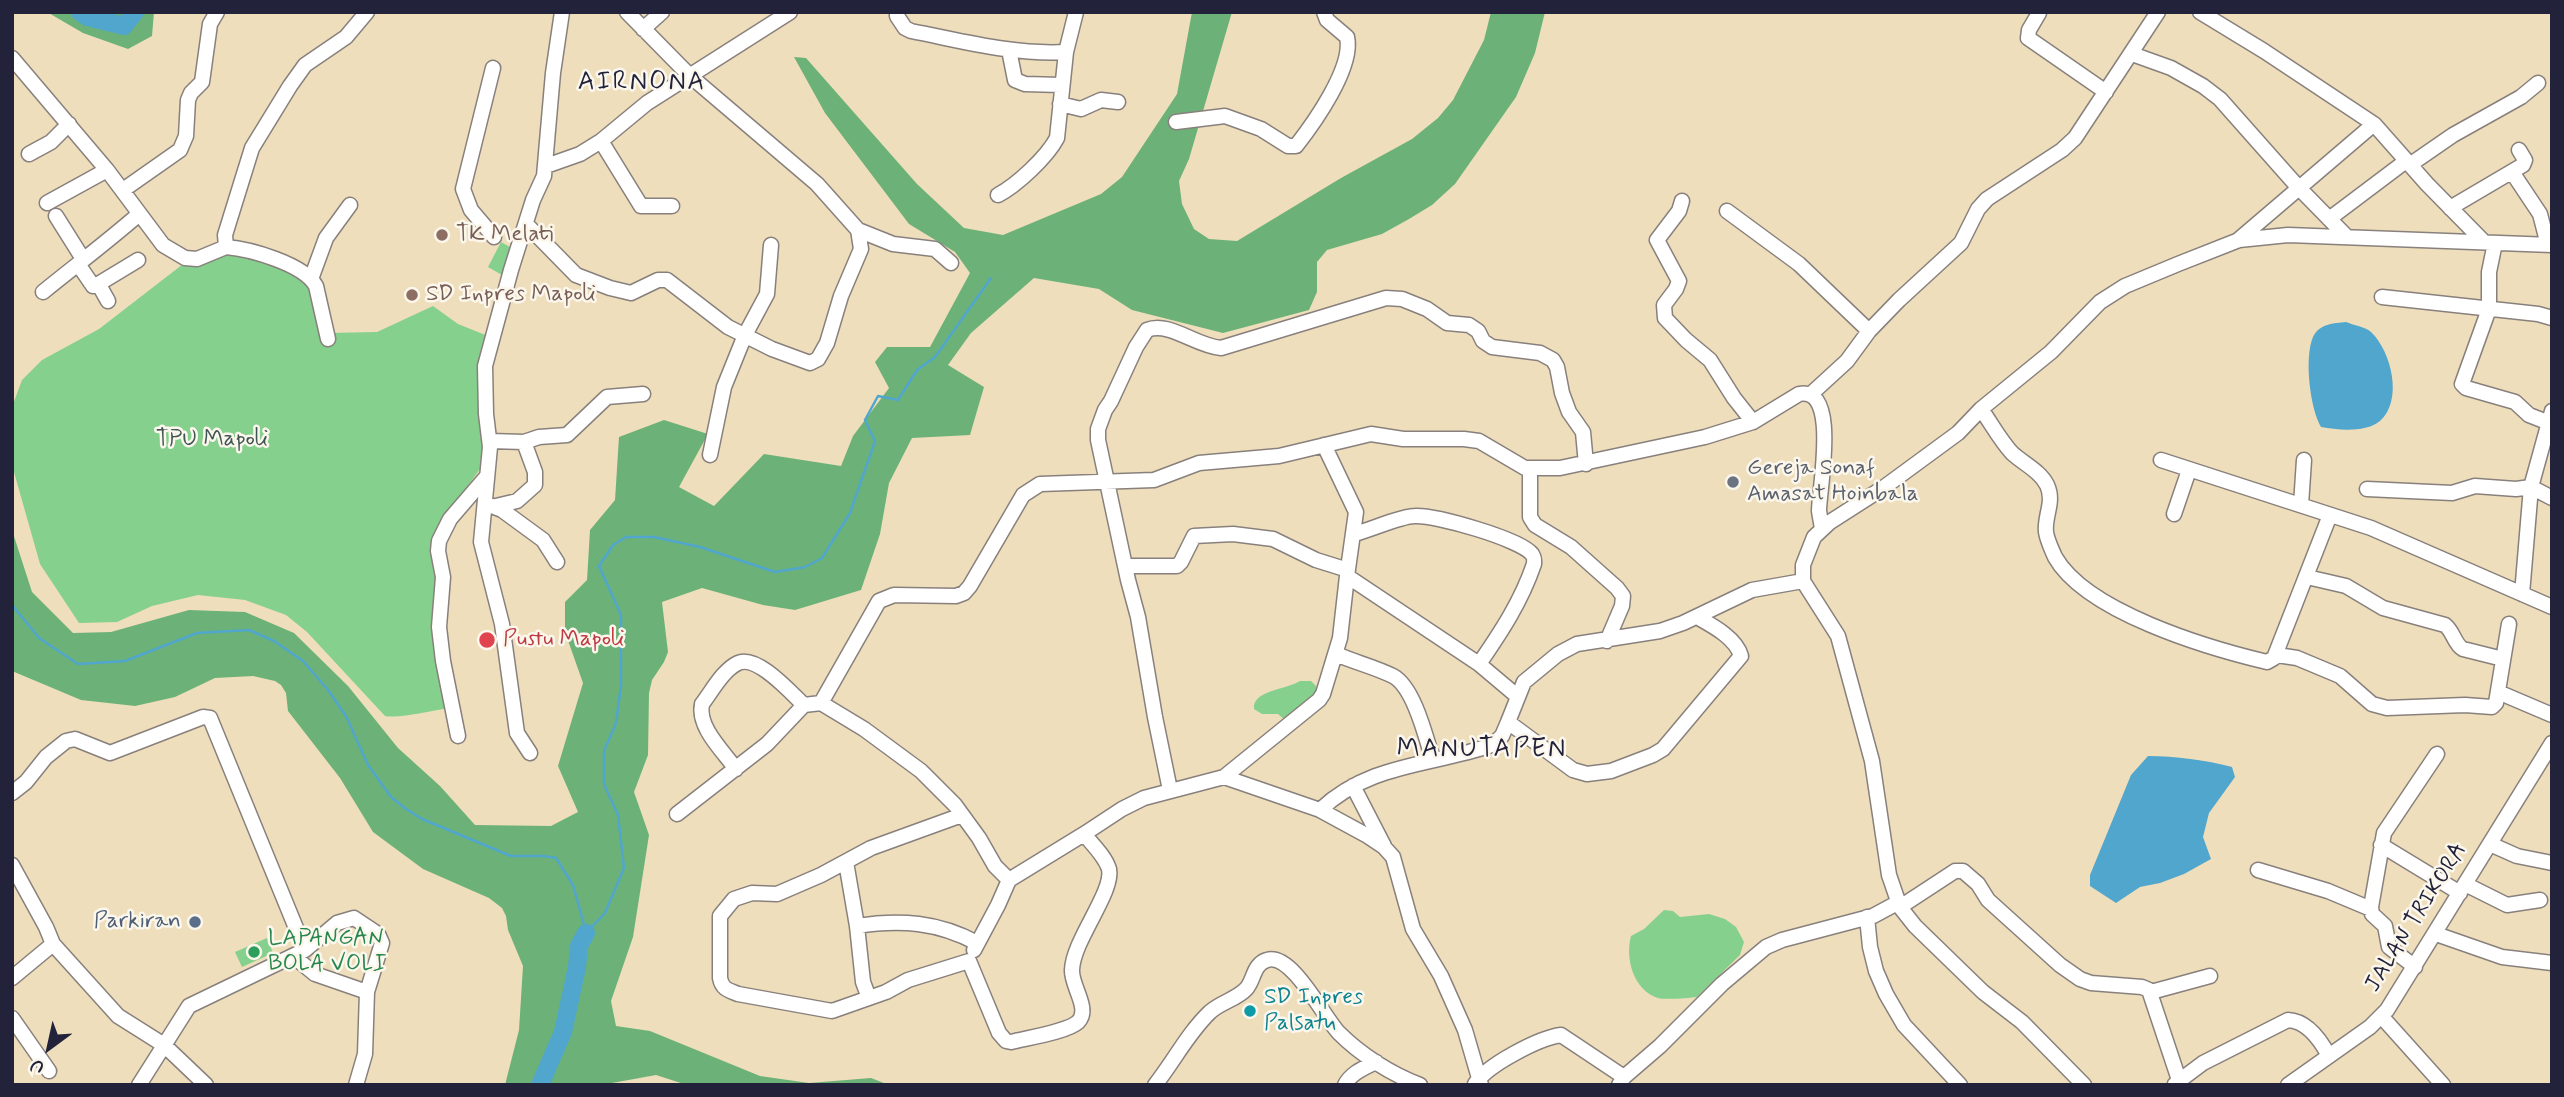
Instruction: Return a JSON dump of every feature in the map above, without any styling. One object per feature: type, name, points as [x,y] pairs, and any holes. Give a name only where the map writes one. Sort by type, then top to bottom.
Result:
[{"type":"street","points":[[123,190],[180,149],[186,136],[188,100],[202,82],[210,24],[217,12]]},
{"type":"street","points":[[226,247],[226,231],[252,148],[305,65],[346,37],[367,12]]},
{"type":"street","points":[[530,754],[517,733],[502,624],[481,542],[491,505],[487,475],[490,441],[486,414],[488,354],[504,292],[533,200],[544,176],[562,12]]},
{"type":"street","points":[[627,12],[689,75],[803,170],[858,230],[893,244],[935,250],[951,263]]},
{"type":"street","points":[[643,29],[662,12]]},
{"type":"street","points":[[546,166],[580,154],[601,141],[647,103],[790,12]]},
{"type":"street","points":[[897,12],[905,28],[911,31],[1038,54],[1066,52]]},
{"type":"street","points":[[998,195],[1012,187],[1051,149],[1057,138],[1061,85],[1076,12]]},
{"type":"street","points":[[1176,122],[1226,116],[1261,129],[1289,146],[1296,146],[1331,95],[1348,49],[1348,37],[1327,20],[1324,12]]},
{"type":"street","points":[[821,703],[879,601],[894,596],[961,595],[979,571],[1006,520],[1028,490],[1045,483],[1154,480],[1199,463],[1279,456],[1371,434],[1410,440],[1472,440],[1486,444],[1515,464],[1530,470],[1560,468],[1705,437],[1753,422],[1799,394],[1811,394],[1847,361],[1869,331],[1899,300],[1961,243],[1978,209],[1987,199],[2062,150],[2075,138],[2158,12]]},
{"type":"street","points":[[2200,12],[2274,57],[2374,124],[2450,208],[2489,242],[2489,309],[2463,386],[2515,402],[2532,416],[2551,419],[2531,487],[2522,594]]},
{"type":"street","points":[[2039,13],[2029,30],[2028,38],[2106,92]]},
{"type":"street","points":[[1009,50],[1013,76],[1020,83],[1061,85]]},
{"type":"street","points":[[2132,54],[2171,68],[2214,94],[2347,237]]},
{"type":"street","points":[[12,58],[107,170],[163,246],[176,255],[197,259],[226,247],[251,250],[295,268],[312,279],[316,286],[328,339]]},
{"type":"street","points":[[493,68],[463,189],[471,210],[494,237]]},
{"type":"street","points":[[2329,219],[2409,163],[2521,97],[2538,83]]},
{"type":"street","points":[[1060,104],[1081,108],[1101,100],[1118,102]]},
{"type":"street","points":[[29,154],[51,142],[69,124]]},
{"type":"street","points":[[2236,242],[2374,124]]},
{"type":"street","points":[[601,141],[641,206],[673,206]]},
{"type":"street","points":[[2450,208],[2526,161],[2519,150]]},
{"type":"street","points":[[47,203],[107,170]]},
{"type":"street","points":[[2084,1085],[2022,1022],[1983,992],[1915,926],[1900,904],[1889,875],[1872,761],[1839,636],[1803,581],[1803,565],[1807,552],[1822,528],[1916,465],[1958,433],[1981,409],[2036,365],[2112,292],[2236,242],[2288,234],[2550,245],[2540,214],[2512,172]]},
{"type":"street","points":[[1682,201],[1679,211],[1657,240],[1679,281],[1664,305],[1665,318],[1710,360],[1753,422]]},
{"type":"street","points":[[312,279],[326,238],[350,205]]},
{"type":"street","points":[[1727,211],[1799,264],[1869,331]]},
{"type":"street","points":[[43,292],[80,261],[99,250],[138,215]]},
{"type":"street","points":[[55,216],[93,286],[99,285],[138,260]]},
{"type":"street","points":[[526,224],[578,277],[631,293],[653,282],[667,280],[720,321],[803,360],[814,362],[827,343],[844,287],[862,248],[858,230]]},
{"type":"street","points":[[710,455],[724,387],[767,294],[771,245]]},
{"type":"street","points":[[99,285],[108,301]]},
{"type":"street","points":[[1170,790],[1138,617],[1098,440],[1098,429],[1105,410],[1147,330],[1163,327],[1205,346],[1221,348],[1391,297],[1402,299],[1427,309],[1447,323],[1469,325],[1492,347],[1540,353],[1553,360],[1569,412],[1583,432],[1586,464]]},
{"type":"street","points":[[2382,297],[2552,318]]},
{"type":"street","points":[[490,441],[524,442],[539,437],[567,435],[607,397],[643,394]]},
{"type":"street","points":[[1811,394],[1818,401],[1824,428],[1819,512],[1822,528]]},
{"type":"street","points":[[1981,409],[2010,450],[2039,473],[2048,486],[2051,500],[2046,532],[2055,557],[2077,585],[2112,606],[2210,648],[2267,662],[2277,655],[2286,625],[2330,514]]},
{"type":"street","points":[[491,505],[517,501],[536,485],[535,472],[524,442]]},
{"type":"street","points":[[1084,834],[1110,871],[1105,889],[1073,960],[1072,978],[1083,1009],[1078,1022],[1068,1027],[1006,1041],[999,1033],[969,961],[999,905],[1009,880],[1122,809],[1170,790],[1224,778],[1319,700],[1326,688],[1342,627],[1356,519],[1354,506],[1324,445]]},
{"type":"street","points":[[2161,460],[2378,531],[2552,607]]},
{"type":"street","points":[[2301,505],[2304,460]]},
{"type":"street","points":[[1530,470],[1530,517],[1535,525],[1571,547],[1623,596],[1622,606],[1607,641]]},
{"type":"street","points":[[2174,513],[2189,470]]},
{"type":"street","points":[[458,736],[439,627],[443,577],[439,541],[450,519],[487,475]]},
{"type":"street","points":[[2367,489],[2452,494],[2475,486],[2516,489],[2531,487],[2552,498]]},
{"type":"street","points":[[491,505],[543,540],[557,562]]},
{"type":"street","points":[[1354,534],[1409,516],[1429,517],[1497,536],[1529,552],[1534,558],[1534,564],[1520,600],[1479,664]]},
{"type":"street","points":[[1125,566],[1177,566],[1194,536],[1233,534],[1273,539],[1348,573],[1479,664],[1517,696]]},
{"type":"street","points":[[2307,577],[2346,586],[2383,608],[2445,625],[2452,630],[2458,646],[2463,649],[2503,659]]},
{"type":"street","points":[[1320,810],[1337,795],[1371,776],[1492,745],[1502,736],[1524,682],[1558,654],[1577,644],[1660,631],[1697,617],[1752,590],[1803,581]]},
{"type":"street","points":[[1508,722],[1573,770],[1582,773],[1601,774],[1653,755],[1663,749],[1682,728],[1741,656],[1727,637],[1697,617]]},
{"type":"street","points":[[2277,655],[2297,658],[2340,676],[2372,704],[2387,708],[2465,705],[2494,707],[2509,624]]},
{"type":"street","points":[[1336,654],[1392,676],[1400,682],[1416,709],[1433,760]]},
{"type":"street","points":[[736,768],[705,726],[700,711],[702,704],[732,667],[739,662],[749,661],[780,682],[804,705]]},
{"type":"street","points":[[2498,692],[2552,715]]},
{"type":"street","points":[[677,814],[767,744],[804,705],[821,703],[864,729],[921,771],[962,815],[995,866],[1009,880]]},
{"type":"street","points":[[12,793],[26,782],[46,757],[66,741],[75,739],[110,753],[203,717],[210,718],[299,953],[315,975],[367,992]]},
{"type":"street","name":"JALAN TRIKORA","points":[[2288,1085],[2382,1017],[2436,934],[2552,743]]},
{"type":"street","points":[[2415,967],[2389,947],[2385,926],[2372,914],[2371,909],[2381,845],[2388,825],[2437,754]]},
{"type":"street","points":[[1355,829],[1371,776]]},
{"type":"street","points":[[1224,778],[1320,810],[1384,847]]},
{"type":"street","points":[[1353,786],[1384,847],[1393,857],[1413,929],[1441,976],[1465,1030],[1478,1082],[1520,1051],[1561,1035],[1622,1081],[1722,984],[1766,947],[1782,940],[1867,917],[1900,904],[1955,872],[1963,871],[1978,884],[1988,900],[2060,965],[2080,979],[2091,983],[2142,987],[2151,992],[2210,976]]},
{"type":"street","points":[[962,815],[871,848],[777,894],[744,894],[729,903],[721,912],[719,925],[722,959],[720,978],[725,989],[738,994],[822,1010],[841,1009],[908,981],[969,961]]},
{"type":"street","points":[[2490,844],[2517,856],[2552,863]]},
{"type":"street","points":[[2381,845],[2462,888],[2507,905],[2540,900]]},
{"type":"street","points":[[846,862],[863,982],[869,998]]},
{"type":"street","points":[[12,864],[53,944],[118,1016],[164,1045],[206,1085]]},
{"type":"street","points":[[2258,870],[2328,891],[2371,909]]},
{"type":"street","points":[[1867,917],[1870,947],[1886,994],[1904,1025],[1960,1085]]},
{"type":"street","points":[[139,1085],[189,1006],[299,953],[346,919],[354,919],[371,928],[382,943],[367,992],[365,1046],[356,1085]]},
{"type":"street","points":[[857,926],[887,921],[918,922],[948,930],[977,943]]},
{"type":"street","points":[[2436,934],[2502,957],[2552,963]]},
{"type":"street","points":[[12,978],[53,944]]},
{"type":"street","points":[[1155,1085],[1200,1022],[1222,1002],[1242,993],[1251,984],[1260,964],[1271,959],[1284,962],[1339,1033],[1376,1062],[1420,1085]]},
{"type":"street","points":[[2151,992],[2177,1082],[2203,1063],[2290,1020],[2312,1032],[2321,1041],[2329,1056]]},
{"type":"street","points":[[2382,1017],[2443,1085]]},
{"type":"street","points":[[12,1018],[49,1071]]},
{"type":"street","points":[[1345,1085],[1359,1070],[1376,1062]]},
{"type":"green space","points":[[47,12],[154,12],[152,36],[128,49],[83,33]]},
{"type":"green space","points":[[1192,12],[1232,12],[1189,159],[1179,181],[1182,204],[1194,229],[1209,239],[1237,241],[1412,139],[1438,118],[1453,100],[1484,40],[1491,12],[1545,12],[1535,53],[1516,97],[1455,184],[1432,205],[1382,234],[1327,250],[1317,262],[1317,292],[1309,310],[1223,333],[1132,310],[1099,289],[1034,278],[971,333],[948,365],[984,387],[970,435],[912,438],[889,483],[880,534],[861,590],[795,610],[763,605],[702,588],[662,602],[668,652],[652,680],[649,693],[648,755],[634,792],[649,835],[633,937],[611,1001],[616,1026],[650,1031],[760,1076],[809,1083],[871,1078],[889,1085],[687,1085],[656,1075],[601,1085],[505,1085],[519,1030],[523,966],[502,908],[489,898],[423,869],[373,832],[340,778],[288,711],[286,693],[281,685],[253,676],[215,678],[175,697],[135,706],[81,700],[12,671],[12,530],[32,592],[73,633],[111,632],[189,610],[245,612],[294,633],[348,686],[398,748],[440,786],[475,825],[551,826],[578,812],[558,766],[583,683],[565,632],[565,602],[587,580],[590,530],[615,500],[619,437],[664,420],[708,434],[679,487],[714,506],[764,454],[841,466],[853,436],[889,388],[875,362],[887,347],[930,347],[970,273],[955,252],[909,224],[825,113],[794,57],[806,58],[917,184],[964,228],[1003,235],[1101,194],[1122,177],[1177,94]]},
{"type":"green space","points":[[501,242],[515,250],[502,275],[488,267]]},
{"type":"green space","name":"TPU Mapoli","points":[[227,245],[301,272],[328,333],[377,332],[433,306],[458,324],[488,336],[482,347],[478,378],[482,466],[431,538],[438,570],[450,708],[385,716],[307,632],[286,615],[245,600],[198,595],[152,606],[117,622],[79,623],[40,564],[12,465],[12,407],[22,380],[42,360],[99,329],[187,261]]},
{"type":"green space","points":[[1300,681],[1311,681],[1316,686],[1317,693],[1287,722],[1278,714],[1262,714],[1254,709],[1258,698],[1264,694]]},
{"type":"green space","points":[[1664,910],[1673,911],[1680,917],[1709,914],[1725,919],[1736,927],[1744,942],[1740,955],[1697,997],[1658,998],[1642,988],[1633,972],[1629,954],[1631,936],[1644,929]]},
{"type":"green space","name":"LAPANGAN BOLA VOLI","points":[[267,938],[273,953],[242,967],[235,952]]},
{"type":"water","points":[[2346,322],[2369,330],[2378,341],[2389,364],[2393,389],[2387,412],[2380,421],[2359,429],[2343,430],[2321,427],[2317,419],[2310,383],[2309,357],[2313,337],[2319,329]]},
{"type":"water","points":[[2148,756],[2201,760],[2232,767],[2235,777],[2209,813],[2203,837],[2211,859],[2184,874],[2140,887],[2116,903],[2090,886],[2090,875],[2131,775]]},
{"type":"waterway","points":[[80,12],[87,17],[124,26],[135,12]]},
{"type":"waterway","points":[[586,933],[605,913],[624,868],[618,815],[604,784],[604,751],[616,723],[621,686],[621,615],[599,566],[613,545],[626,537],[654,537],[700,547],[775,572],[805,567],[822,558],[850,513],[875,441],[865,420],[878,396],[898,400],[917,370],[935,357],[991,278]]},
{"type":"waterway","points":[[12,605],[39,638],[78,664],[125,661],[197,633],[249,630],[274,641],[303,661],[328,690],[346,716],[368,765],[391,797],[422,819],[511,856],[556,858],[573,885],[586,932]]},
{"type":"waterway","points":[[540,1085],[563,1032],[579,946],[586,933]]},
{"type":"place","name":"TK Melati","points":[[442,235]]},
{"type":"place","name":"SD Inpres Mapoli","points":[[412,295]]},
{"type":"place","name":"Gereja Sonaf Amasat Hoinbala","points":[[1733,482]]},
{"type":"place","name":"Pustu Mapoli","points":[[487,640]]},
{"type":"place","name":"Parkiran","points":[[195,922]]},
{"type":"place","name":"LAPANGAN BOLA VOLI","points":[[254,952]]},
{"type":"place","name":"SD Inpres Palsatu","points":[[1250,1011]]},
{"type":"district","name":"AIRNONA","points":[[642,84]]},
{"type":"district","name":"MANUTAPEN","points":[[1482,751]]}]
